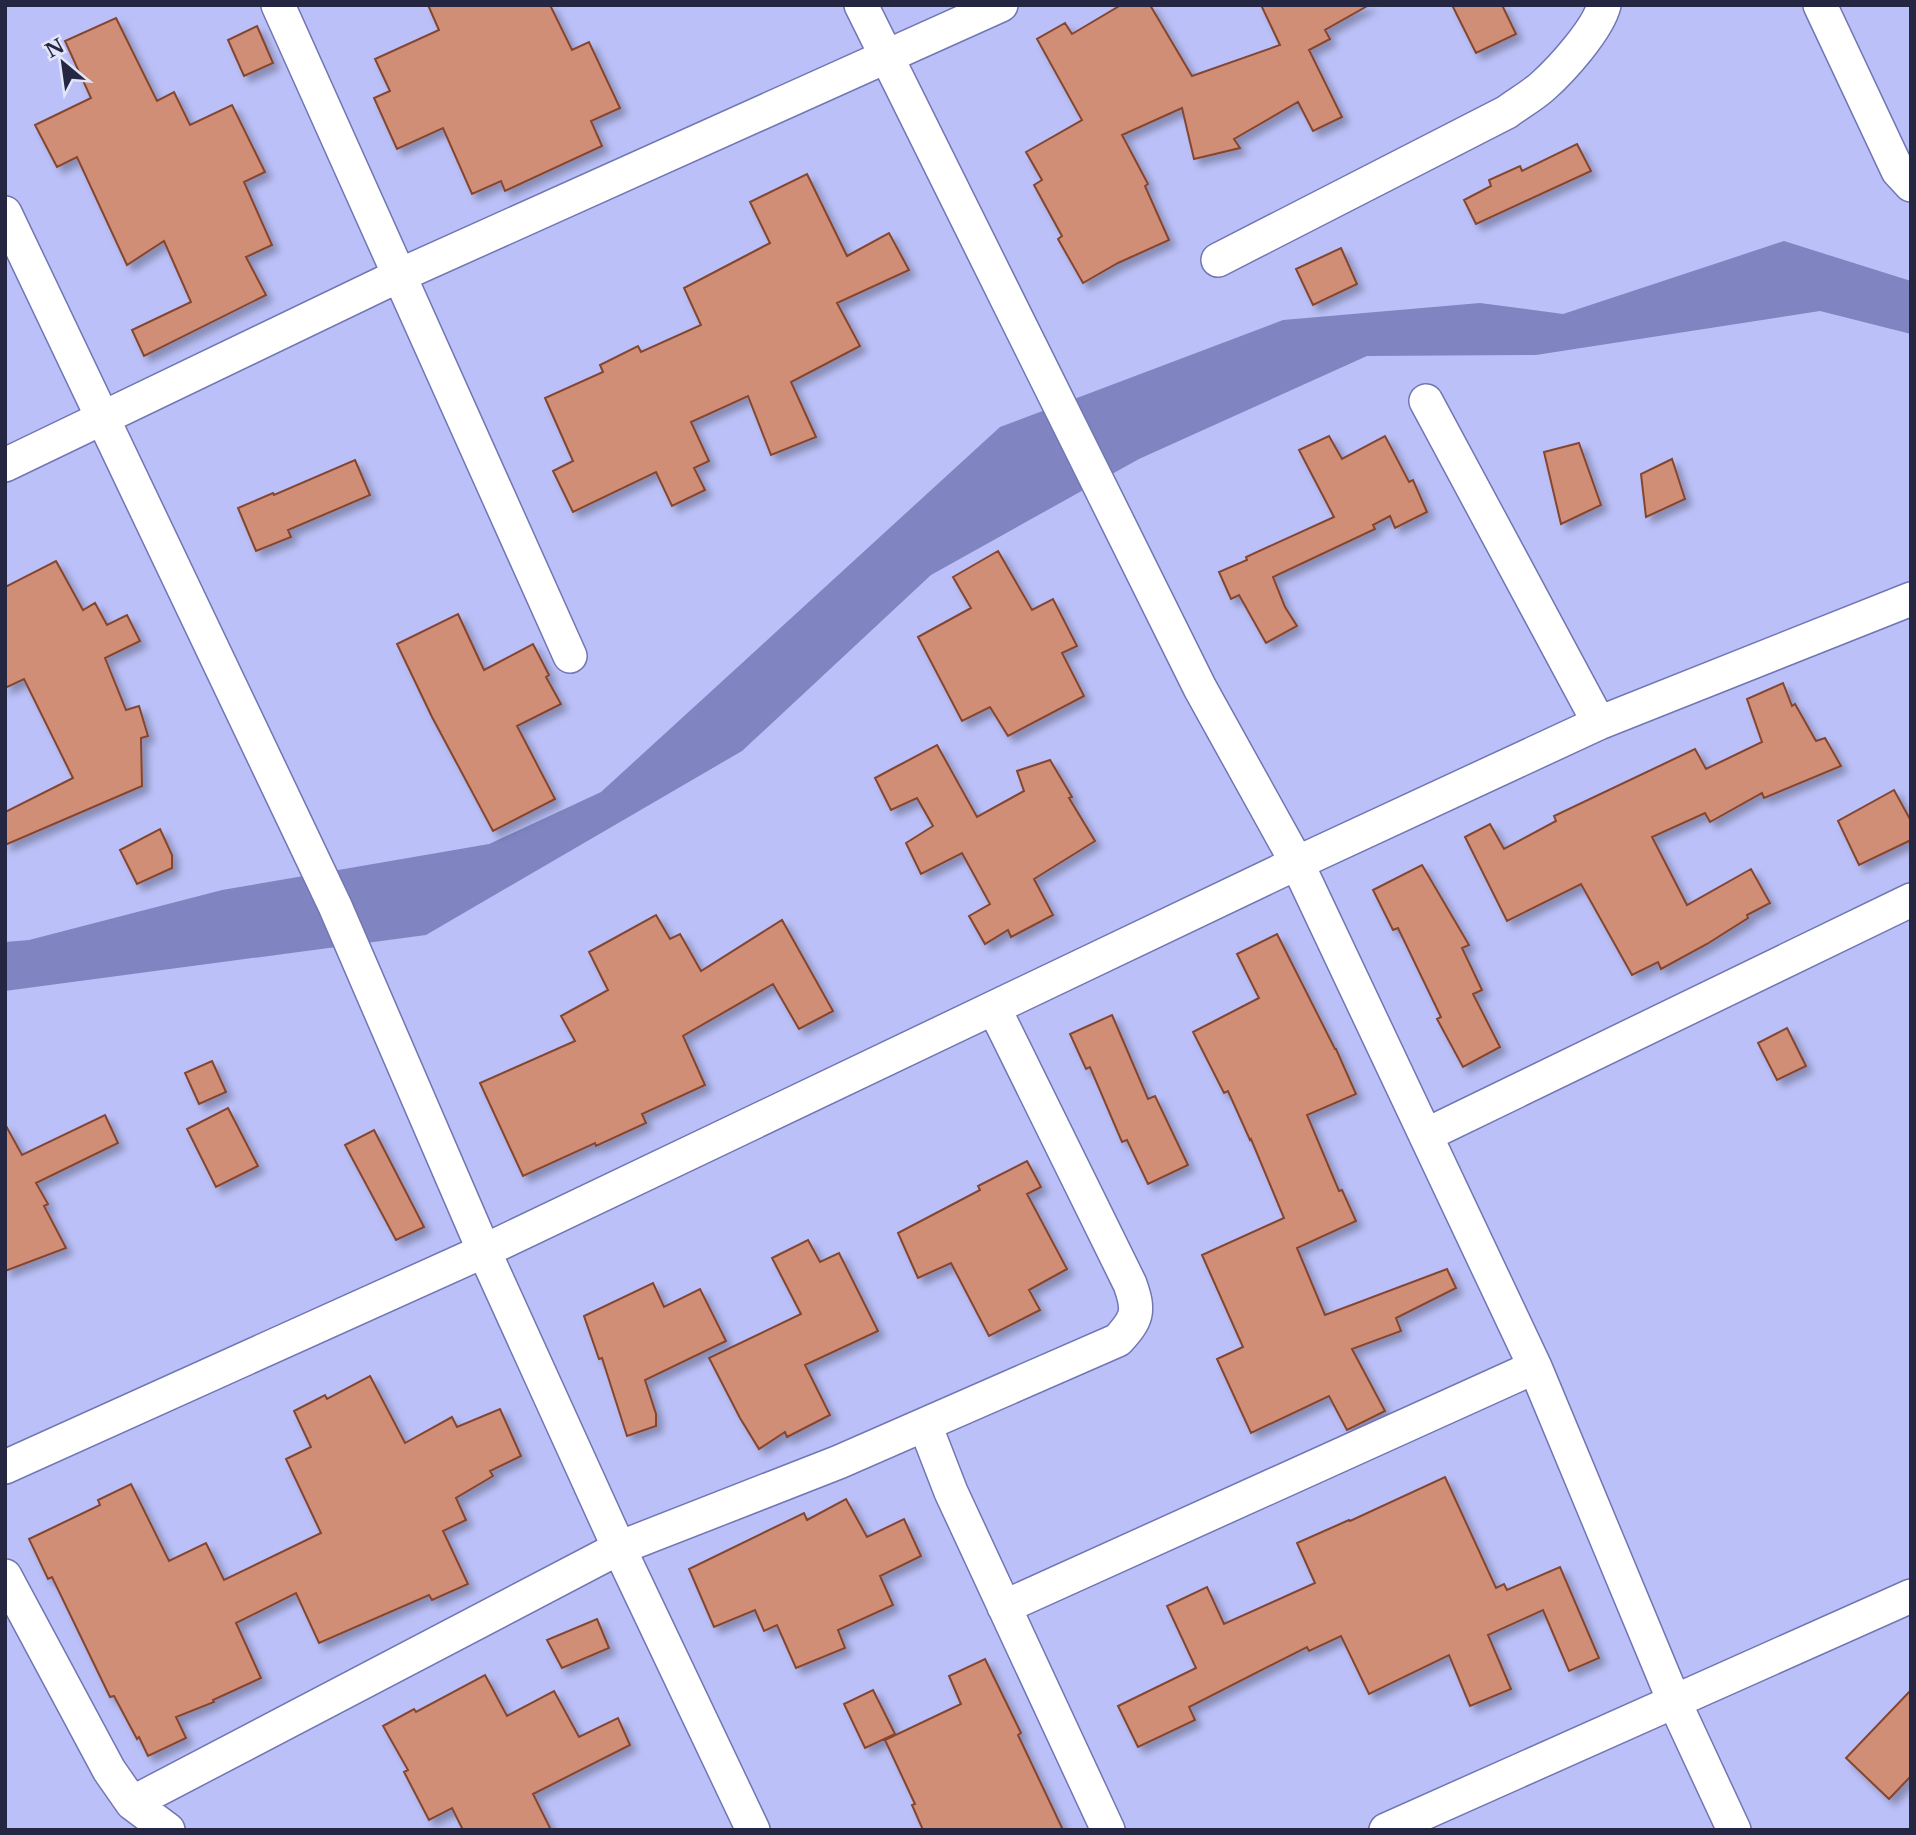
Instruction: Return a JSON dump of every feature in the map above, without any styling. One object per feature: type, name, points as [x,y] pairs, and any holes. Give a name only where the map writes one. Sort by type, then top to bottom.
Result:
[{"type":"street","points":[[278,5],[570,656]]},
{"type":"street","points":[[861,5],[1200,688],[1297,863],[1535,1367],[1674,1701],[1734,1830]]},
{"type":"street","points":[[5,465],[398,276],[1001,5]]},
{"type":"street","points":[[1218,260],[1507,112],[1543,86],[1568,60],[1588,36],[1604,5]]},
{"type":"street","points":[[1820,5],[1898,171],[1911,185]]},
{"type":"street","points":[[5,213],[335,906],[484,1251],[619,1548],[753,1830]]},
{"type":"street","points":[[1426,401],[1599,723]]},
{"type":"street","points":[[5,1467],[484,1251],[1297,863],[1599,723],[1911,600]]},
{"type":"street","points":[[1426,1135],[1911,900]]},
{"type":"street","points":[[132,1803],[619,1548],[803,1477],[1118,1340],[1137,1314],[1130,1284],[995,1008]]},
{"type":"street","points":[[1004,1607],[1535,1367]]},
{"type":"street","points":[[925,1425],[951,1492],[1108,1830]]},
{"type":"street","points":[[5,1576],[109,1770],[132,1803],[168,1830]]},
{"type":"street","points":[[1386,1830],[1911,1596]]},
{"type":"water","points":[[1784,241],[1911,281],[1911,334],[1820,311],[1536,355],[1367,356],[1139,459],[931,575],[742,751],[426,935],[5,991],[5,942],[29,940],[222,890],[489,844],[601,792],[1000,427],[1283,320],[1480,303],[1563,314]]},
{"type":"building","points":[[428,5],[550,5],[572,50],[589,42],[620,108],[591,121],[602,146],[505,191],[501,181],[472,194],[443,128],[397,149],[374,98],[390,91],[375,59],[439,30]]},
{"type":"building","points":[[1121,5],[1150,5],[1192,76],[1280,45],[1261,5],[1369,5],[1325,30],[1330,39],[1309,50],[1342,117],[1313,131],[1298,102],[1234,139],[1240,148],[1194,159],[1182,108],[1122,135],[1148,184],[1145,186],[1169,240],[1118,263],[1083,283],[1058,239],[1062,236],[1034,185],[1042,180],[1026,152],[1082,120],[1037,39],[1065,23],[1072,34]]},
{"type":"building","points":[[1452,5],[1502,5],[1516,34],[1476,53]]},
{"type":"building","points":[[116,18],[157,101],[174,92],[190,125],[232,105],[265,172],[244,182],[272,245],[246,257],[266,295],[144,356],[132,330],[191,302],[164,241],[127,265],[77,157],[57,167],[35,125],[91,98],[65,41]]},
{"type":"building","points":[[257,26],[273,63],[244,76],[228,40]]},
{"type":"building","points":[[1577,144],[1591,171],[1476,224],[1464,200],[1491,186],[1489,180],[1520,166],[1522,171]]},
{"type":"building","points":[[807,174],[847,256],[889,233],[909,270],[837,303],[860,346],[791,382],[816,437],[771,455],[748,396],[691,422],[709,461],[694,468],[705,490],[672,506],[656,472],[573,512],[553,471],[573,461],[545,398],[603,372],[600,365],[638,346],[641,352],[701,325],[684,288],[770,243],[750,202]]},
{"type":"building","points":[[1341,248],[1357,284],[1313,305],[1296,269]]},
{"type":"building","points":[[1329,436],[1342,459],[1385,436],[1409,482],[1413,480],[1427,512],[1395,528],[1390,516],[1373,525],[1375,529],[1273,577],[1285,607],[1297,626],[1266,643],[1239,595],[1231,599],[1219,572],[1334,517],[1299,450]]},
{"type":"building","points":[[1579,443],[1601,505],[1561,524],[1544,452]]},
{"type":"building","points":[[1672,459],[1685,499],[1646,517],[1641,474]]},
{"type":"building","points":[[355,460],[370,495],[288,530],[291,537],[256,551],[238,508]]},
{"type":"building","points":[[998,551],[1032,610],[1053,599],[1077,646],[1062,653],[1084,696],[1008,736],[990,707],[962,721],[918,637],[971,608],[953,577]]},
{"type":"building","points":[[56,561],[83,610],[95,603],[107,625],[127,615],[140,641],[105,658],[126,710],[139,706],[148,736],[141,738],[142,786],[5,845],[5,812],[73,778],[24,679],[5,688],[5,587]]},
{"type":"building","points":[[458,614],[484,670],[533,644],[549,675],[546,677],[561,704],[517,726],[555,799],[493,831],[432,717],[397,644]]},
{"type":"building","points":[[1783,683],[1792,706],[1795,704],[1816,741],[1825,738],[1841,766],[1764,798],[1762,793],[1710,822],[1705,813],[1652,837],[1687,905],[1751,869],[1770,903],[1747,915],[1748,918],[1707,944],[1661,969],[1658,962],[1632,975],[1581,884],[1507,921],[1465,837],[1490,824],[1504,849],[1556,821],[1554,816],[1695,749],[1706,769],[1762,742],[1747,699]]},
{"type":"building","points":[[937,745],[977,817],[1024,791],[1017,771],[1050,760],[1095,841],[1034,879],[1053,915],[1011,937],[1008,930],[985,944],[969,916],[990,904],[962,853],[921,874],[906,843],[933,826],[917,798],[891,810],[875,778]]},
{"type":"building","points":[[1894,790],[1911,821],[1911,840],[1859,865],[1838,821]]},
{"type":"building","points":[[160,829],[172,855],[172,868],[137,884],[120,850]]},
{"type":"building","points":[[1422,865],[1469,945],[1462,948],[1482,990],[1473,994],[1500,1047],[1463,1067],[1437,1019],[1441,1017],[1398,928],[1393,930],[1373,890]]},
{"type":"building","points":[[656,915],[670,939],[680,934],[701,971],[782,920],[833,1011],[799,1029],[773,984],[683,1036],[705,1085],[642,1114],[646,1123],[523,1176],[480,1083],[575,1041],[561,1016],[608,990],[589,952]]},
{"type":"building","points":[[1277,934],[1356,1094],[1307,1115],[1339,1191],[1342,1190],[1356,1221],[1297,1248],[1325,1315],[1447,1269],[1456,1288],[1396,1318],[1401,1331],[1352,1349],[1385,1411],[1347,1430],[1329,1396],[1251,1433],[1217,1359],[1243,1347],[1202,1255],[1284,1218],[1228,1091],[1224,1093],[1193,1032],[1259,998],[1237,954]]},
{"type":"building","points":[[1112,1015],[1148,1099],[1155,1096],[1188,1165],[1148,1184],[1127,1140],[1122,1142],[1090,1067],[1086,1069],[1070,1034]]},
{"type":"building","points":[[1787,1028],[1806,1066],[1777,1080],[1758,1043]]},
{"type":"building","points":[[212,1061],[226,1092],[199,1104],[185,1073]]},
{"type":"building","points":[[228,1108],[258,1166],[216,1187],[187,1129]]},
{"type":"building","points":[[105,1115],[118,1143],[36,1183],[48,1204],[44,1206],[66,1248],[5,1271],[5,1124],[22,1155]]},
{"type":"building","points":[[374,1130],[424,1227],[396,1240],[345,1145]]},
{"type":"building","points":[[1027,1161],[1041,1187],[1027,1194],[1067,1269],[1029,1290],[1040,1310],[989,1336],[951,1263],[918,1278],[898,1233],[980,1190],[978,1186]]},
{"type":"building","points":[[808,1240],[820,1262],[839,1253],[878,1331],[805,1365],[830,1415],[787,1437],[785,1432],[759,1449],[709,1358],[801,1314],[772,1258]]},
{"type":"building","points":[[653,1283],[664,1307],[700,1289],[726,1341],[645,1380],[656,1414],[656,1426],[627,1436],[602,1358],[599,1359],[584,1316]]},
{"type":"building","points":[[370,1376],[405,1443],[452,1417],[457,1427],[500,1409],[521,1456],[490,1471],[493,1476],[456,1498],[466,1520],[443,1531],[468,1584],[432,1600],[429,1595],[319,1643],[296,1593],[236,1623],[261,1678],[213,1700],[214,1702],[176,1717],[186,1738],[148,1756],[114,1696],[110,1697],[52,1577],[48,1579],[29,1539],[100,1505],[98,1500],[131,1484],[169,1561],[206,1543],[224,1580],[321,1533],[286,1459],[311,1447],[294,1411],[325,1395],[327,1399]]},
{"type":"building","points":[[1445,1477],[1496,1588],[1504,1584],[1507,1590],[1560,1567],[1599,1658],[1569,1671],[1543,1610],[1488,1635],[1511,1689],[1470,1706],[1449,1655],[1369,1694],[1341,1636],[1309,1651],[1307,1647],[1189,1707],[1195,1720],[1138,1747],[1118,1706],[1196,1668],[1167,1606],[1207,1587],[1224,1624],[1315,1583],[1297,1543]]},
{"type":"building","points":[[846,1499],[867,1537],[904,1519],[921,1556],[880,1576],[893,1605],[838,1630],[845,1648],[796,1668],[777,1625],[764,1631],[755,1610],[714,1627],[689,1569],[804,1513],[807,1520]]},
{"type":"building","points":[[597,1619],[609,1648],[562,1668],[547,1640]]},
{"type":"building","points":[[985,1659],[1063,1830],[923,1830],[912,1805],[915,1804],[885,1740],[961,1704],[949,1676]]},
{"type":"building","points":[[485,1675],[507,1716],[554,1691],[579,1737],[618,1718],[630,1745],[533,1794],[551,1830],[463,1830],[452,1808],[429,1820],[404,1772],[408,1770],[383,1726],[414,1709],[416,1712]]},
{"type":"building","points":[[873,1690],[895,1734],[865,1748],[844,1704]]},
{"type":"building","points":[[1911,1690],[1911,1776],[1889,1799],[1846,1758]]}]
